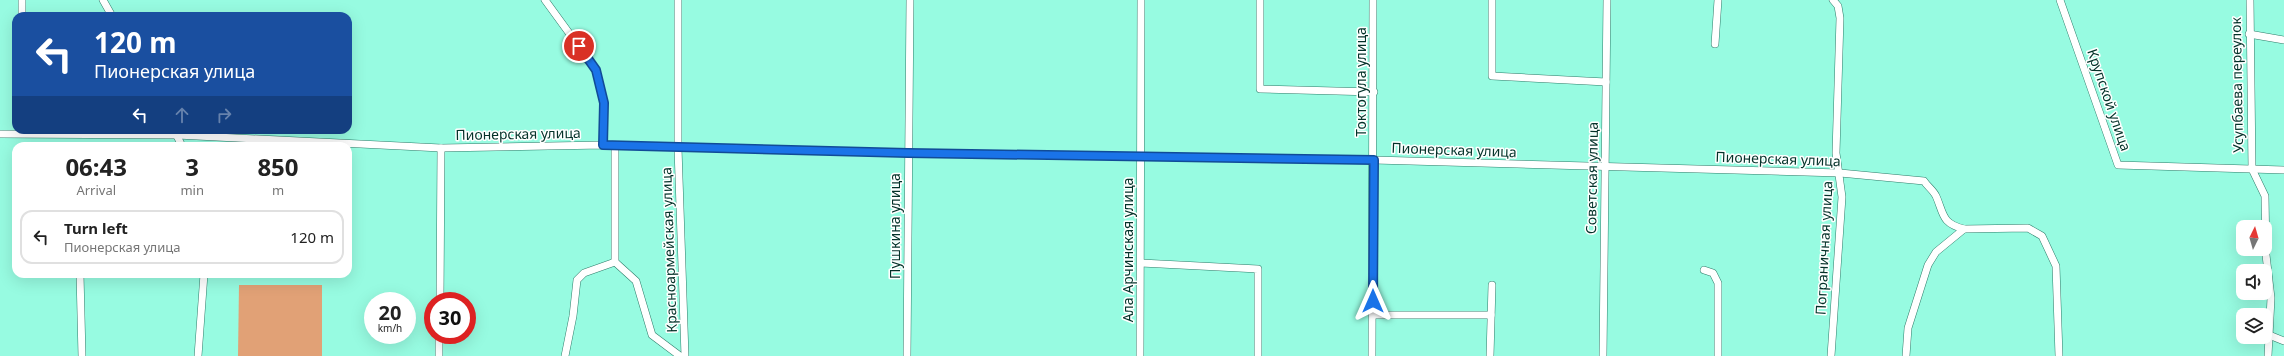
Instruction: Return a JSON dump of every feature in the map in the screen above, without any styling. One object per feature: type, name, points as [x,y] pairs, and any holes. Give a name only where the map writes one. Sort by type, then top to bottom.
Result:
[{"type":"street","points":[[22,0],[22,12]]},
{"type":"street","points":[[104,0],[110,12]]},
{"type":"street","points":[[545,0],[596,70],[604,103],[603,145]]},
{"type":"street","name":"Красноармейская улица","points":[[678,0],[678,148],[685,356]]},
{"type":"street","name":"Пушкина улица","points":[[907,356],[910,0]]},
{"type":"street","name":"Ала Арчинская улица","points":[[1140,356],[1141,0]]},
{"type":"street","points":[[1260,0],[1260,89],[1374,92]]},
{"type":"street","name":"Токтогула улица","points":[[1372,356],[1374,160],[1373,0]]},
{"type":"street","points":[[1492,0],[1492,76],[1606,82]]},
{"type":"street","name":"Советская улица","points":[[1603,356],[1607,0]]},
{"type":"street","points":[[1715,44],[1718,0]]},
{"type":"street","name":"Пограничная улица","points":[[1831,356],[1842,197],[1840,173],[1836,153],[1840,18],[1838,6],[1833,0]]},
{"type":"street","name":"Крупской улица","points":[[2060,0],[2118,165],[2284,170]]},
{"type":"street","name":"Усупбаева переулок","points":[[2250,0],[2252,169]]},
{"type":"street","points":[[2250,34],[2284,40]]},
{"type":"street","name":"Пионерская улица","points":[[0,134],[12,133]]},
{"type":"street","name":"Пионерская улица","points":[[193,134],[335,142]]},
{"type":"street","name":"Пионерская улица","points":[[352,143],[441,148],[603,145],[908,153],[1374,160],[1840,173],[1924,181],[1935,194],[1943,217],[1950,226],[1964,229]]},
{"type":"street","points":[[615,146],[615,262],[636,281],[652,335],[680,356]]},
{"type":"street","points":[[440,292],[441,148]]},
{"type":"street","points":[[2252,169],[2265,196],[2266,255],[2271,298],[2270,308]]},
{"type":"street","points":[[1906,356],[1908,328],[1928,265],[1936,252],[1964,229],[2028,228],[2042,236],[2056,266],[2059,356]]},
{"type":"street","points":[[565,356],[573,316],[576,280],[584,273],[615,262]]},
{"type":"street","points":[[1141,263],[1258,269],[1258,356]]},
{"type":"street","points":[[1704,270],[1713,273],[1718,282],[1718,356]]},
{"type":"street","points":[[80,278],[82,356]]},
{"type":"street","points":[[198,356],[204,278]]},
{"type":"street","points":[[1490,356],[1492,285]]},
{"type":"street","points":[[1373,315],[1491,315]]},
{"type":"street","points":[[2272,336],[2284,341]]},
{"type":"street","points":[[439,344],[439,356]]},
{"type":"street","points":[[2268,356],[2269,344]]},
{"type":"shaded area","points":[[239,285],[322,285],[322,356],[238,356]]},
{"type":"route","points":[[579,46],[596,70],[604,103],[603,145],[908,153],[1374,160],[1373,301]]}]
